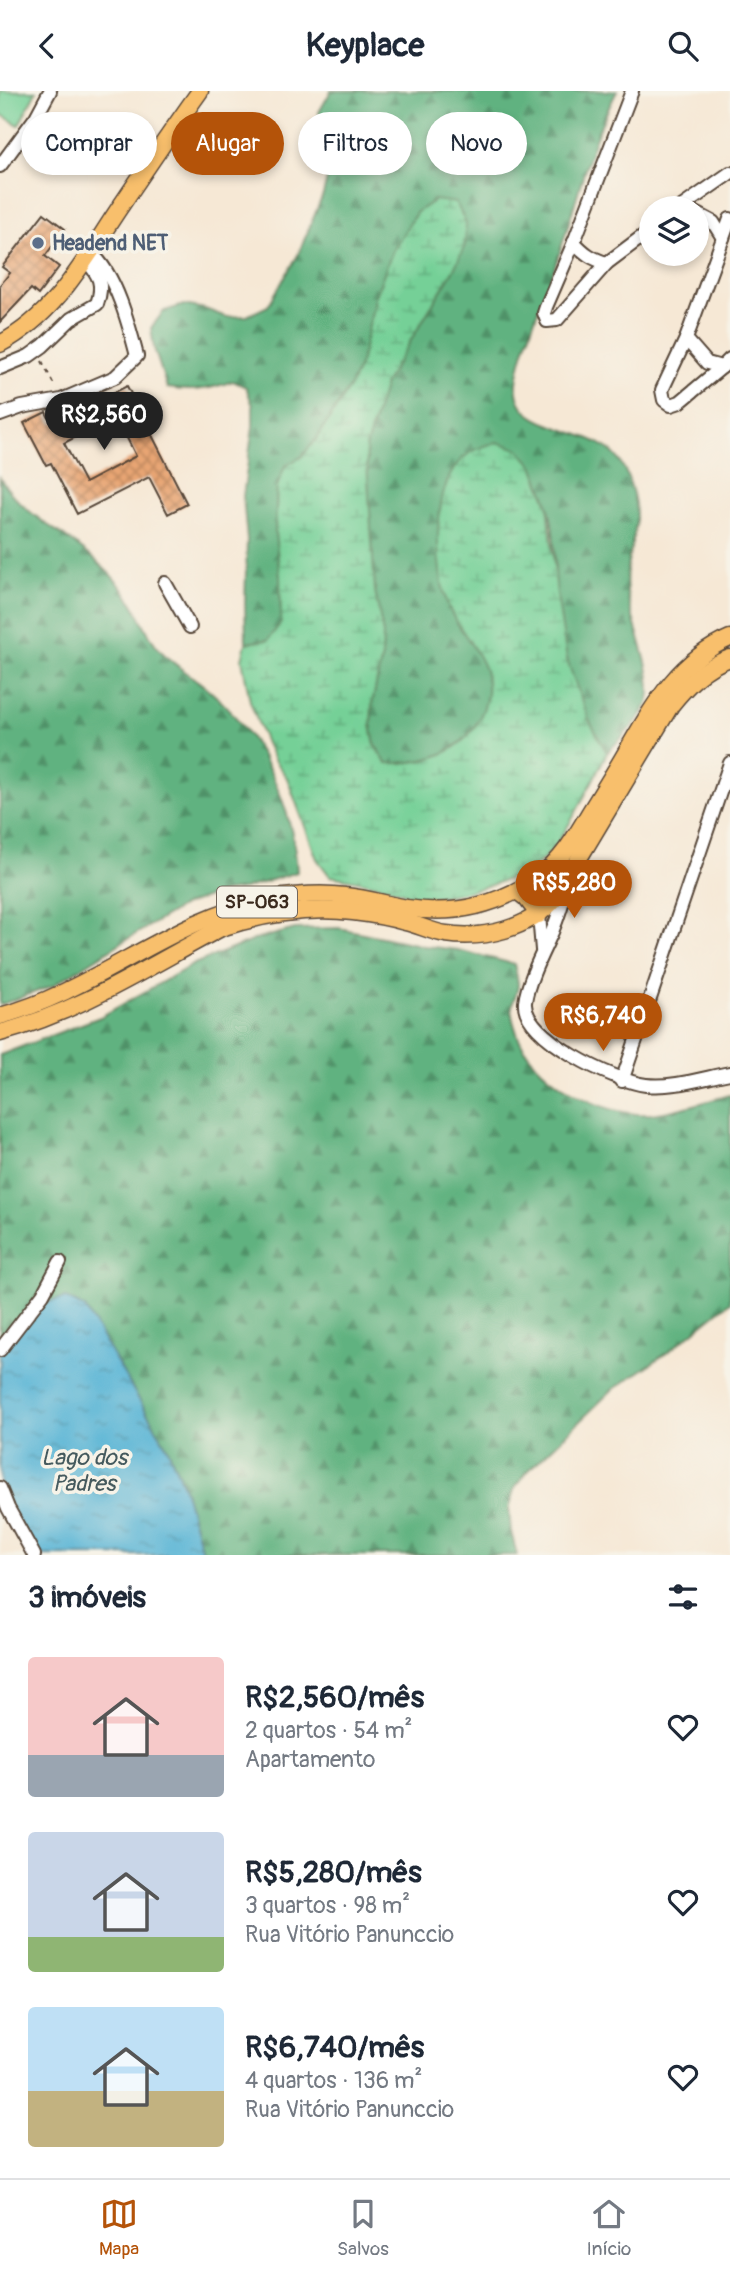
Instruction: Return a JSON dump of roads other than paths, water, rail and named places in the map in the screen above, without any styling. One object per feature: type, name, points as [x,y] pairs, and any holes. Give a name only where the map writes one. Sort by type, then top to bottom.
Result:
[{"type":"main road","points":[[0,344],[23,330],[48,309],[88,256],[200,91]]},
{"type":"main road","name":"SP-063","points":[[0,1016],[58,997],[212,915],[242,906],[272,899],[322,895],[345,896],[408,908],[459,910],[497,901],[517,891],[542,875],[560,858],[672,680],[689,663],[729,637]]},
{"type":"main road","points":[[497,901],[500,914],[512,923],[532,922],[554,899],[572,871],[671,705],[696,677],[728,660]]},
{"type":"main road","points":[[517,891],[532,922]]},
{"type":"main road","name":"SP-063","points":[[0,1033],[30,1025],[73,1007],[221,928],[275,914],[353,912],[405,922],[446,934],[466,936],[532,922]]},
{"type":"street","points":[[0,166],[29,127],[50,91]]},
{"type":"street","points":[[632,91],[546,307],[544,313],[547,321],[557,320],[607,263],[639,239]]},
{"type":"street","points":[[697,196],[730,173]]},
{"type":"street","points":[[726,363],[680,402],[671,405],[664,400],[663,390],[686,339],[730,219]]},
{"type":"street","points":[[709,220],[723,238]]},
{"type":"street","points":[[574,242],[584,253],[607,263]]},
{"type":"street","points":[[0,368],[37,350],[71,319],[97,304],[102,286],[88,256]]},
{"type":"street","points":[[0,415],[22,407],[61,400],[115,377],[137,356],[125,314],[103,263],[88,256]]},
{"type":"street","points":[[97,304],[125,314]]},
{"type":"street","points":[[686,339],[707,363],[726,363]]},
{"type":"street","points":[[165,583],[190,627]]},
{"type":"street","points":[[622,1081],[730,763]]},
{"type":"street","points":[[572,871],[553,930],[525,1001],[530,1022],[539,1032],[599,1071],[622,1081],[648,1086],[671,1085],[730,1073]]},
{"type":"street","points":[[532,922],[542,954]]},
{"type":"street","points":[[0,1350],[43,1294],[60,1262]]},
{"type":"street","points":[[0,1488],[34,1555]]},
{"type":"water","name":"Lago dos Padres","points":[[66,1298],[85,1308],[167,1447],[184,1488],[203,1555],[35,1555],[0,1487],[0,1350],[27,1316],[44,1303]]},
{"type":"place","name":"Headend NET","points":[[38,243]]}]
